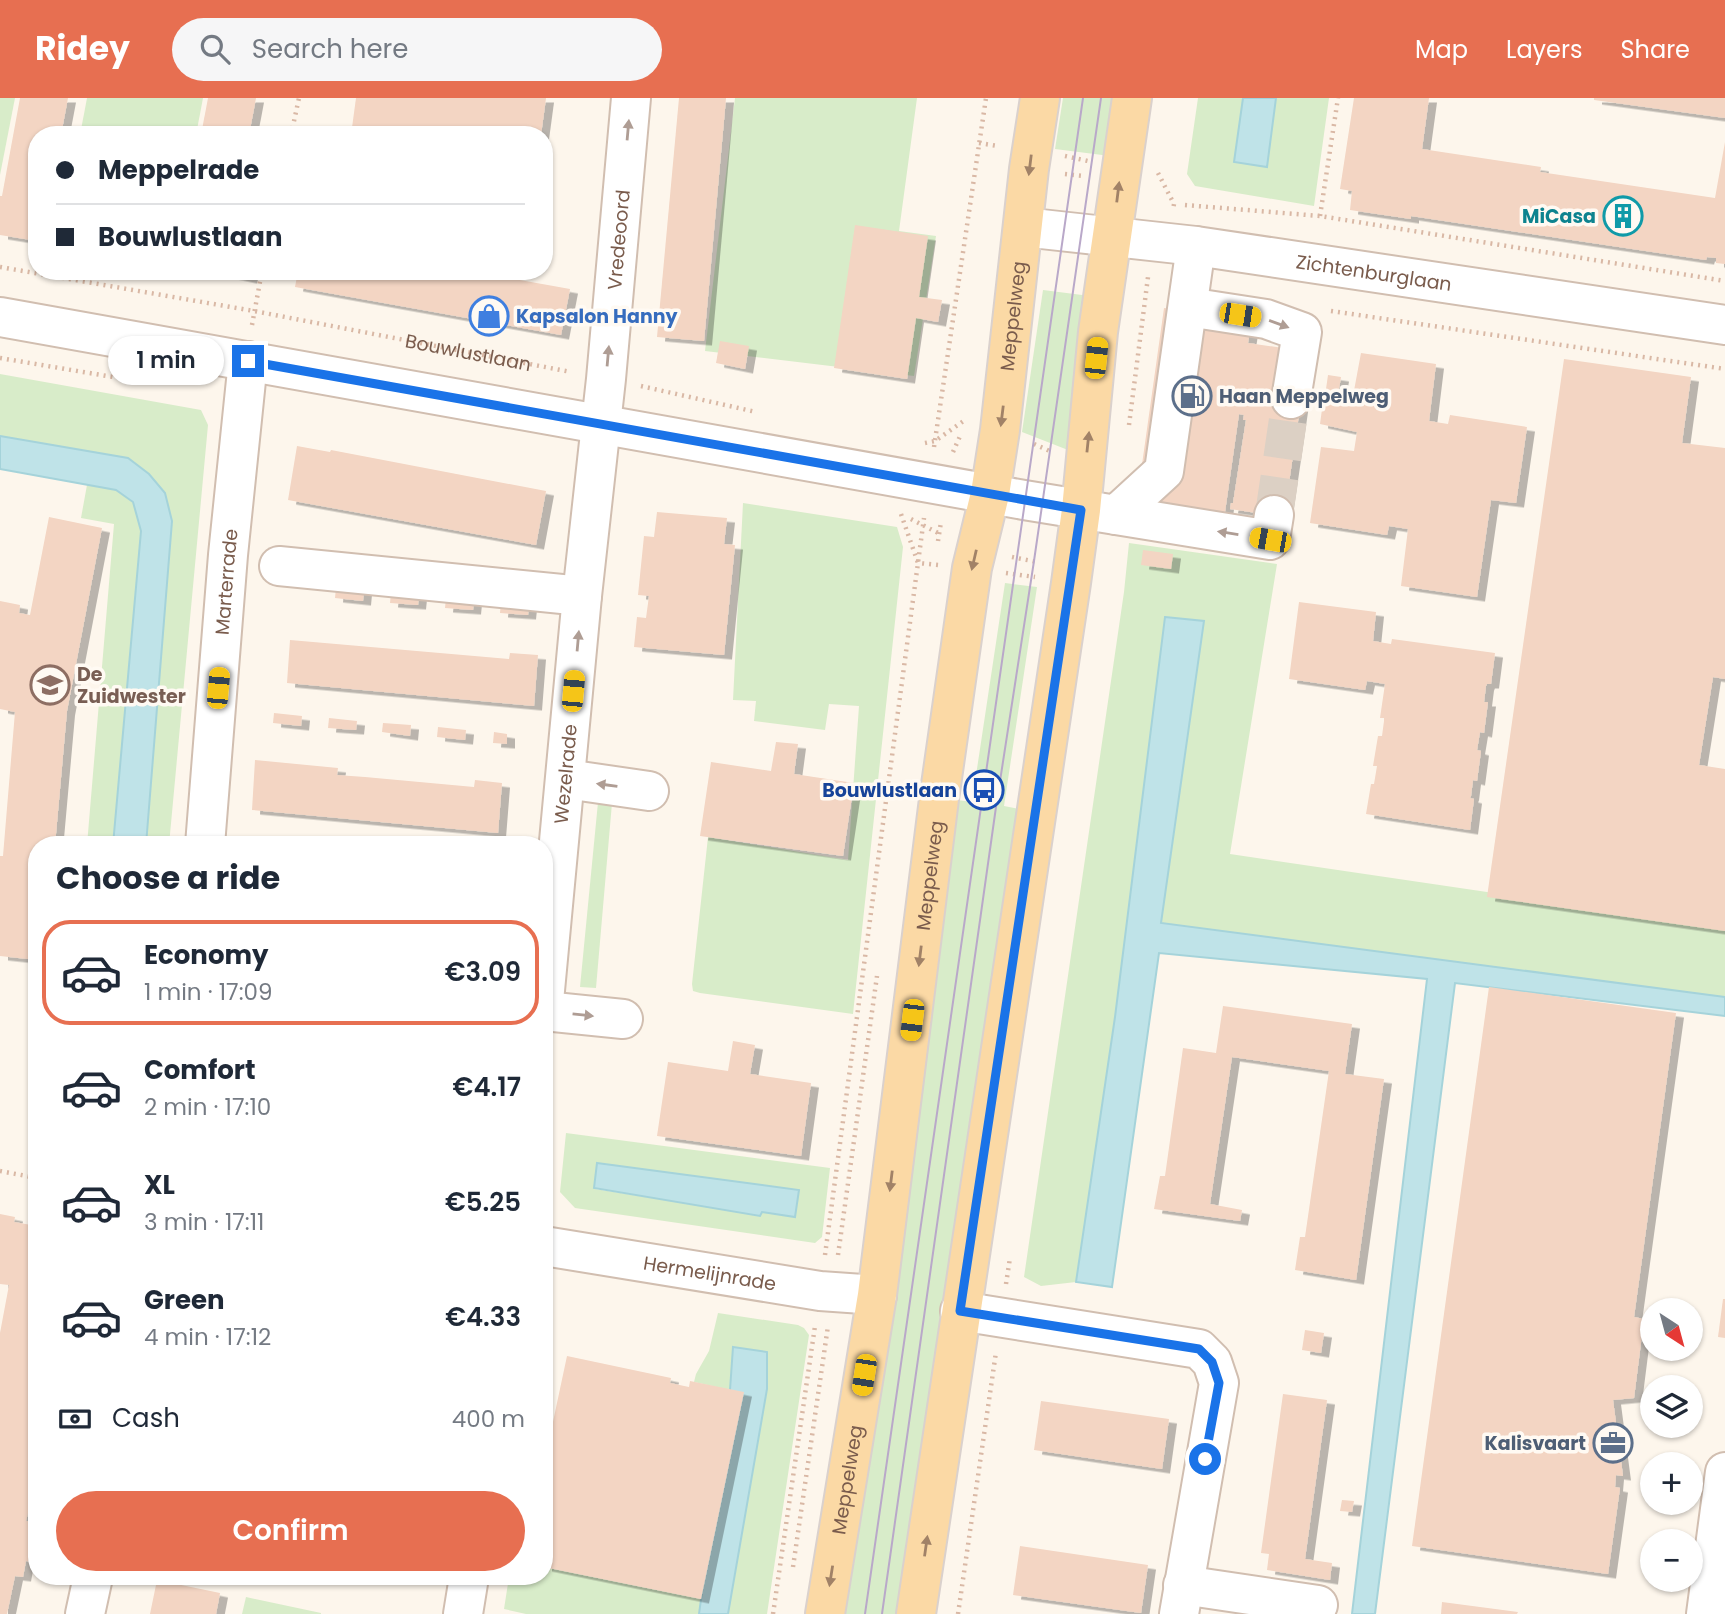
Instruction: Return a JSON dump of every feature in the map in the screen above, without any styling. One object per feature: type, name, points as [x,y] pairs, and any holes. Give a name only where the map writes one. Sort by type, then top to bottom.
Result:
[{"type":"main road","name":"Meppelweg","points":[[825,1614],[877,1295],[939,799],[972,568],[990,494],[1003,411],[1029,169],[1040,98]]},
{"type":"main road","points":[[916,1614],[1071,583],[1099,512],[1098,332],[1132,98]]},
{"type":"street","name":"Vredeoord","points":[[599,424],[606,379],[631,98]]},
{"type":"street","name":"Zichtenburglaan","points":[[1023,227],[1196,246],[1725,325]]},
{"type":"street","points":[[1099,512],[1164,471],[1196,246]]},
{"type":"street","points":[[1189,297],[1302,332],[1291,399]]},
{"type":"street","points":[[0,317],[990,494],[1270,540],[1274,515]]},
{"type":"street","name":"Marterrade","points":[[206,836],[228,555],[248,361]]},
{"type":"street","name":"Wezelrade","points":[[553,910],[599,424]]},
{"type":"street","points":[[279,566],[582,596]]},
{"type":"street","points":[[566,779],[649,790]]},
{"type":"street","points":[[553,1012],[623,1019]]},
{"type":"street","name":"Hermelijnrade","points":[[553,1247],[820,1291],[877,1295]]},
{"type":"street","points":[[960,1311],[1199,1349],[1212,1362],[1219,1383],[1181,1599],[1318,1605]]},
{"type":"street","points":[[1706,1614],[1725,1472]]},
{"type":"street","points":[[85,1614],[91,1585]]},
{"type":"street","points":[[463,1614],[468,1585]]},
{"type":"path","points":[[293,126],[299,98]]},
{"type":"path","points":[[773,1614],[820,1291],[929,483],[986,98]]},
{"type":"path","points":[[1320,216],[1338,98]]},
{"type":"path","points":[[1029,169],[1119,182]]},
{"type":"path","points":[[1174,204],[1320,216],[1725,281]]},
{"type":"path","name":"Bouwlustlaan","points":[[0,267],[28,272]]},
{"type":"path","name":"Bouwlustlaan","points":[[75,280],[254,311],[606,379],[765,414]]},
{"type":"path","points":[[254,311],[260,280]]},
{"type":"path","points":[[1147,282],[1189,297]]},
{"type":"path","points":[[1329,310],[1725,369]]},
{"type":"path","points":[[923,444],[935,441]]},
{"type":"path","points":[[901,514],[918,563]]},
{"type":"path","points":[[918,563],[1071,583]]},
{"type":"path","points":[[0,1171],[28,1176]]},
{"type":"green space","points":[[0,98],[15,98],[0,175]]},
{"type":"green space","points":[[87,98],[203,98],[198,126],[82,126]]},
{"type":"green space","points":[[735,98],[917,98],[899,231],[936,236],[914,376],[705,351]]},
{"type":"green space","points":[[1063,98],[1119,98],[1110,156],[1055,149]]},
{"type":"green space","points":[[1198,98],[1243,98],[1234,162],[1266,167],[1276,98],[1329,98],[1314,206],[1195,186],[1187,174]]},
{"type":"green space","points":[[1043,290],[1090,296],[1068,450],[1022,432]]},
{"type":"green space","points":[[0,374],[201,410],[208,425],[170,836],[147,836],[172,521],[165,493],[128,458],[0,436]]},
{"type":"green space","points":[[87,485],[116,490],[133,502],[141,531],[114,836],[88,836],[114,524],[81,518]]},
{"type":"green space","points":[[743,503],[897,527],[903,547],[853,1014],[693,991],[708,837],[848,860],[859,706],[829,704],[825,730],[754,721],[756,701],[733,700]]},
{"type":"green space","points":[[1129,543],[1277,564],[1230,854],[1725,927],[1725,997],[1161,923],[1204,622],[1165,617],[1115,1017],[1076,1282],[1041,1286],[1024,1277]]},
{"type":"green space","points":[[1005,583],[1037,587],[1004,806],[1020,809],[905,1614],[840,1614],[957,800],[972,802]]},
{"type":"green space","points":[[599,792],[612,803],[596,988],[580,987]]},
{"type":"green space","points":[[566,1133],[830,1168],[822,1237],[815,1243],[575,1208],[560,1192]],"holes":[[[597,1163],[795,1216],[761,1211],[760,1215],[595,1189]]]},
{"type":"green space","points":[[718,1313],[798,1325],[809,1335],[767,1614],[728,1614],[767,1389],[730,1390],[694,1382],[709,1351]]},
{"type":"green space","points":[[553,1569],[701,1599],[699,1614],[526,1614],[504,1609],[508,1585],[553,1585]]},
{"type":"green space","points":[[246,1597],[321,1613],[321,1614],[242,1614]]},
{"type":"water","points":[[1243,98],[1276,98],[1267,167],[1234,162]]},
{"type":"water","points":[[0,436],[128,458],[149,474],[165,493],[172,521],[147,836],[114,836],[141,531],[133,502],[116,490],[0,469]]},
{"type":"water","points":[[1165,617],[1204,621],[1161,923],[1725,997],[1725,1016],[1455,983],[1375,1614],[1352,1614],[1427,979],[1159,953],[1112,1287],[1076,1282],[1115,1017]]},
{"type":"water","points":[[597,1163],[799,1190],[795,1217],[762,1212],[760,1216],[594,1188]]},
{"type":"water","points":[[733,1347],[767,1352],[767,1389],[728,1614],[699,1614],[730,1390]]},
{"type":"building","points":[[20,98],[68,98],[63,126],[28,126],[28,240],[0,235],[2,196]]},
{"type":"building","points":[[208,98],[256,98],[251,126],[203,126]]},
{"type":"building","points":[[356,98],[546,98],[542,126],[352,126]]},
{"type":"building","points":[[679,98],[726,98],[704,341],[657,337]]},
{"type":"building","points":[[1354,98],[1429,98],[1422,149],[1541,167],[1540,172],[1715,198],[1725,142],[1725,264],[1716,263],[1716,258],[1707,257],[1706,260],[1411,216],[1411,219],[1350,210],[1352,191],[1340,189]]},
{"type":"building","points":[[1725,98],[1725,118],[1594,100]]},
{"type":"building","points":[[855,225],[928,236],[919,297],[942,300],[938,322],[916,318],[907,379],[834,368]]},
{"type":"building","points":[[296,280],[520,280],[570,289],[561,335],[295,287]]},
{"type":"building","points":[[1164,308],[1252,319],[1248,343],[1290,349],[1301,401],[1284,517],[1230,509],[1246,420],[1243,420],[1244,415],[1239,414],[1225,512],[1137,500]]},
{"type":"building","points":[[720,341],[749,346],[745,369],[716,363]]},
{"type":"building","points":[[1361,353],[1436,364],[1429,421],[1448,424],[1450,415],[1527,427],[1516,503],[1491,500],[1477,597],[1401,586],[1408,529],[1389,526],[1387,535],[1310,523],[1321,447],[1354,451],[1357,432],[1320,424],[1323,402],[1337,405],[1338,398],[1325,396],[1328,375],[1341,377],[1338,395],[1353,396]]},
{"type":"building","points":[[1564,359],[1691,377],[1682,443],[1725,448],[1725,679],[1713,677],[1699,765],[1725,769],[1725,931],[1487,897]]},
{"type":"building","points":[[297,446],[330,452],[331,450],[546,491],[536,545],[288,500]]},
{"type":"building","points":[[657,512],[727,518],[724,544],[735,545],[724,655],[634,647],[637,617],[646,618],[649,596],[638,595],[644,536],[654,537]]},
{"type":"building","points":[[49,517],[102,528],[67,711],[56,836],[28,836],[28,959],[0,956],[0,856],[3,856],[15,712],[0,709],[0,601],[20,605],[19,613],[30,615]]},
{"type":"building","points":[[1143,550],[1173,554],[1171,569],[1141,565]]},
{"type":"building","points":[[336,588],[364,590],[363,601],[335,598]]},
{"type":"building","points":[[391,593],[419,595],[418,605],[390,603]]},
{"type":"building","points":[[446,598],[474,600],[473,610],[445,608]]},
{"type":"building","points":[[501,602],[529,605],[528,615],[500,613]]},
{"type":"building","points":[[1299,602],[1376,612],[1373,641],[1391,644],[1392,639],[1495,653],[1491,684],[1486,686],[1484,702],[1488,702],[1484,733],[1480,732],[1477,750],[1481,751],[1477,781],[1473,780],[1470,798],[1474,799],[1470,830],[1366,814],[1377,766],[1373,766],[1378,736],[1382,736],[1384,718],[1380,718],[1385,684],[1367,681],[1365,690],[1289,679]]},
{"type":"building","points":[[290,640],[509,659],[510,653],[538,655],[534,706],[287,683]]},
{"type":"building","points":[[274,713],[302,716],[301,726],[273,723]]},
{"type":"building","points":[[329,718],[357,721],[356,730],[328,728]]},
{"type":"building","points":[[383,723],[411,725],[410,736],[382,732]]},
{"type":"building","points":[[438,727],[466,730],[465,740],[437,737]]},
{"type":"building","points":[[494,732],[507,734],[507,744],[493,743]]},
{"type":"building","points":[[776,742],[798,744],[794,774],[854,783],[843,856],[700,836],[711,762],[771,771]]},
{"type":"building","points":[[255,760],[338,768],[337,775],[474,787],[475,780],[502,783],[498,833],[252,810]]},
{"type":"building","points":[[1489,987],[1676,1013],[1634,1317],[1640,1318],[1640,1351],[1634,1398],[1613,1400],[1623,1476],[1616,1475],[1615,1487],[1620,1488],[1608,1574],[1412,1546]]},
{"type":"building","points":[[1223,1006],[1352,1024],[1345,1074],[1384,1079],[1356,1280],[1295,1270],[1300,1237],[1305,1237],[1329,1071],[1232,1057],[1210,1204],[1242,1210],[1240,1221],[1154,1209],[1160,1176],[1165,1176],[1183,1048],[1216,1053]]},
{"type":"building","points":[[733,1041],[755,1045],[750,1074],[811,1083],[801,1156],[657,1136],[668,1062],[728,1071]]},
{"type":"building","points":[[0,1214],[15,1217],[14,1222],[28,1224],[28,1561],[23,1577],[15,1576],[7,1614],[0,1614],[0,1333],[9,1285],[0,1284]]},
{"type":"building","points":[[1725,1299],[1725,1338],[1718,1337]]},
{"type":"building","points":[[1305,1330],[1324,1333],[1321,1353],[1302,1350]]},
{"type":"building","points":[[567,1356],[671,1378],[670,1383],[689,1387],[690,1381],[744,1392],[701,1599],[553,1569],[553,1422]]},
{"type":"building","points":[[1283,1394],[1327,1400],[1305,1559],[1332,1563],[1330,1580],[1267,1570],[1269,1554],[1261,1553]]},
{"type":"building","points":[[1041,1401],[1169,1419],[1162,1469],[1034,1450]]},
{"type":"building","points":[[1342,1500],[1354,1501],[1352,1512],[1340,1511]]},
{"type":"building","points":[[1020,1546],[1148,1565],[1141,1613],[1013,1595]]},
{"type":"building","points":[[156,1585],[181,1585],[220,1593],[216,1614],[150,1614]]},
{"type":"building","points":[[1442,1602],[1518,1612],[1441,1614]]},
{"type":"tunnel","points":[[1274,515],[1291,399]]},
{"type":"tram line","points":[[865,1614],[1083,98]]},
{"type":"tram line","points":[[882,1614],[996,807],[1101,98]]},
{"type":"place","name":"MiCasa","points":[[1623,216]]},
{"type":"place","name":"Kapsalon Hanny","points":[[489,316]]},
{"type":"place","name":"Haan Meppelweg","points":[[1192,396]]},
{"type":"place","name":"De Zuidwester","points":[[50,685]]},
{"type":"place","name":"Bouwlustlaan","points":[[984,790]]},
{"type":"place","name":"Kalisvaart","points":[[1613,1443]]},
{"type":"route","points":[[248,361],[1081,510],[960,1311],[1199,1349],[1212,1362],[1219,1383],[1205,1459]]}]
